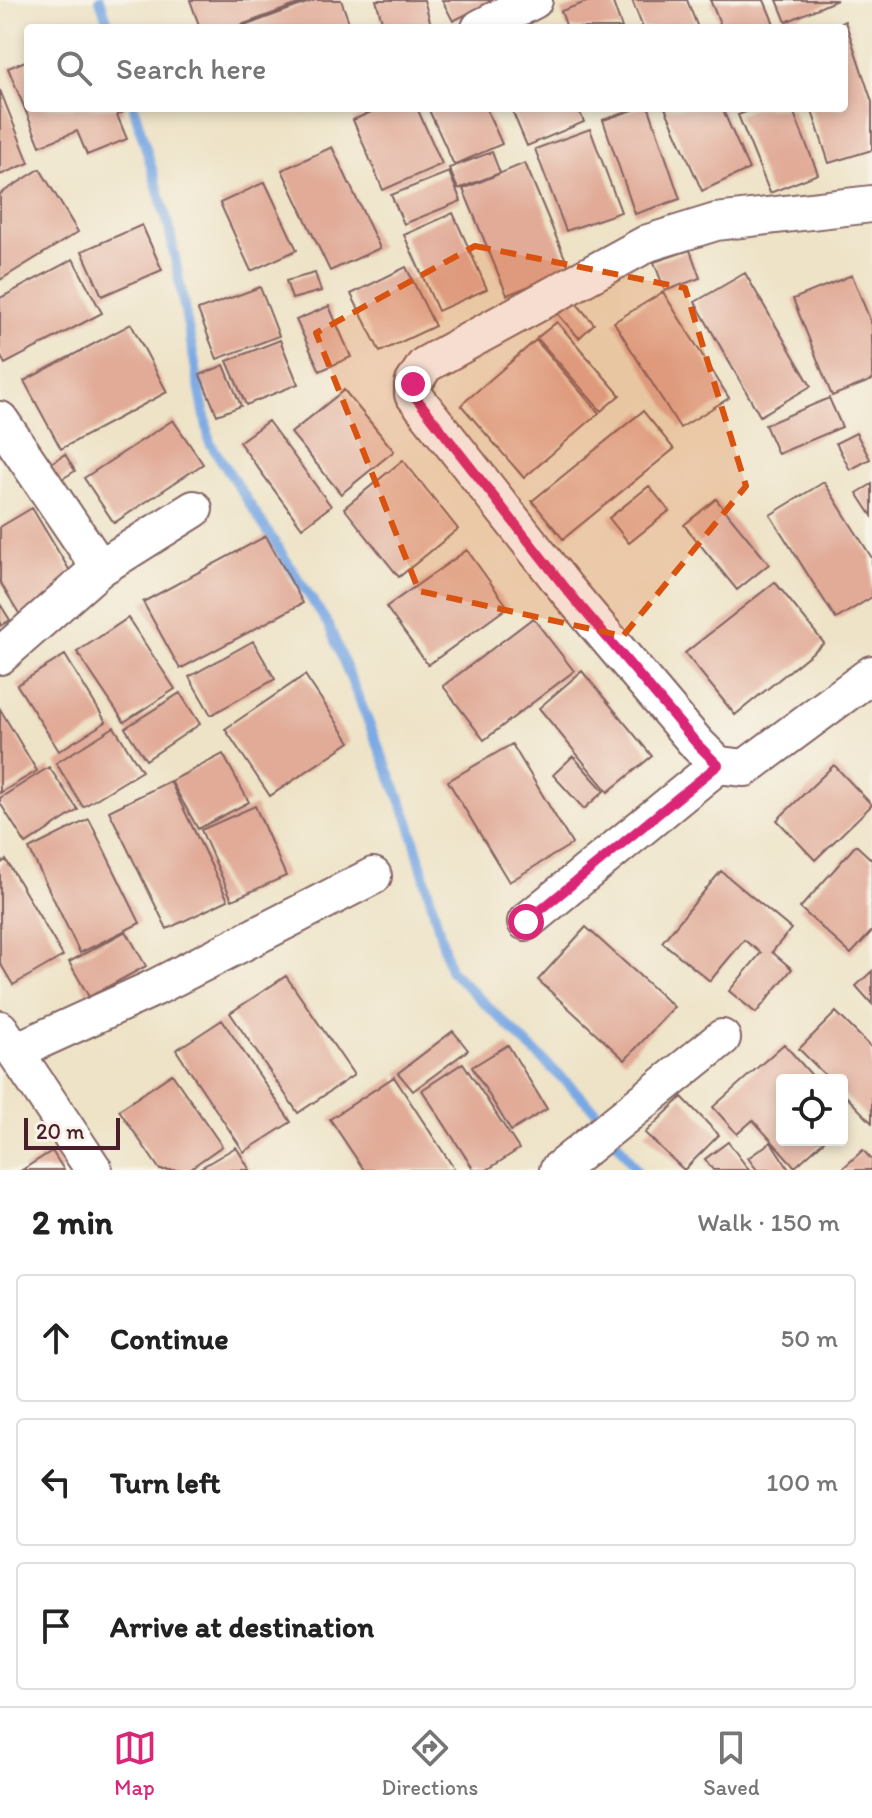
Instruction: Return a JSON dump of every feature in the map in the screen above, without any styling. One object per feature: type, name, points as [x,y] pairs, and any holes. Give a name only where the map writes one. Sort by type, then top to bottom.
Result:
[{"type":"street","points":[[488,24],[534,0]]},
{"type":"street","points":[[872,204],[716,222],[648,243],[425,365],[413,384],[413,394],[567,590],[718,765],[745,768],[872,674]]},
{"type":"street","points":[[0,420],[100,568]]},
{"type":"street","points":[[0,656],[100,568],[194,509]]},
{"type":"street","points":[[526,922],[718,765]]},
{"type":"street","points":[[94,1170],[8,1040],[154,988],[373,876]]},
{"type":"street","points":[[558,1170],[722,1038]]},
{"type":"highlighted area","points":[[475,246],[685,288],[746,486],[623,636],[419,591],[316,333]]},
{"type":"building","points":[[190,0],[309,0],[244,24],[199,24]]},
{"type":"building","points":[[315,0],[341,0],[350,24],[250,24]]},
{"type":"building","points":[[376,0],[424,0],[431,24],[383,24]]},
{"type":"building","points":[[442,0],[495,0],[453,21]]},
{"type":"building","points":[[592,0],[612,0],[621,24],[566,24],[561,11]]},
{"type":"building","points":[[632,0],[687,0],[696,24],[641,24]]},
{"type":"building","points":[[710,0],[764,0],[774,24],[720,24]]},
{"type":"building","points":[[777,0],[837,0],[786,22]]},
{"type":"building","points":[[848,30],[872,102],[872,150],[829,163],[812,112],[848,112]]},
{"type":"building","points":[[24,62],[24,107],[8,68]]},
{"type":"building","points":[[0,90],[29,163],[0,175]]},
{"type":"building","points":[[26,112],[124,112],[117,115],[127,139],[87,155],[77,131],[40,146]]},
{"type":"building","points":[[371,112],[419,112],[442,164],[383,190],[353,120]]},
{"type":"building","points":[[430,112],[488,112],[502,144],[454,165]]},
{"type":"building","points":[[513,112],[580,112],[584,122],[527,146]]},
{"type":"building","points":[[627,112],[650,112],[680,199],[635,214],[603,120]]},
{"type":"building","points":[[667,112],[724,112],[749,169],[702,191]]},
{"type":"building","points":[[745,112],[794,112],[818,174],[770,193],[738,115]]},
{"type":"building","points":[[590,129],[621,212],[566,231],[535,149]]},
{"type":"building","points":[[332,147],[380,248],[330,271],[282,170]]},
{"type":"building","points":[[492,152],[500,173],[458,189],[449,168]]},
{"type":"building","points":[[525,163],[570,270],[507,295],[463,189]]},
{"type":"building","points":[[40,169],[78,232],[0,280],[0,194]]},
{"type":"building","points":[[449,172],[461,201],[404,224],[391,195]]},
{"type":"building","points":[[265,182],[297,250],[251,271],[220,203]]},
{"type":"building","points":[[453,213],[487,289],[438,311],[404,235]]},
{"type":"building","points":[[142,225],[162,270],[102,296],[82,251]]},
{"type":"building","points":[[690,250],[700,278],[665,291],[654,262]]},
{"type":"building","points":[[73,259],[102,313],[5,364],[0,355],[0,298]]},
{"type":"building","points":[[406,267],[435,326],[380,352],[351,294]]},
{"type":"building","points":[[315,273],[321,291],[292,299],[286,281]]},
{"type":"building","points":[[745,273],[811,386],[760,416],[695,302]]},
{"type":"building","points":[[852,275],[872,325],[872,380],[832,396],[793,299]]},
{"type":"building","points":[[260,287],[279,336],[217,359],[198,310]]},
{"type":"building","points":[[663,292],[729,398],[680,428],[614,322]]},
{"type":"building","points":[[572,298],[594,324],[579,338],[556,312]]},
{"type":"building","points":[[329,306],[351,357],[320,371],[296,320]]},
{"type":"building","points":[[557,322],[620,395],[601,411],[537,338]]},
{"type":"building","points":[[131,324],[167,392],[61,449],[24,381]]},
{"type":"building","points":[[280,340],[298,384],[246,405],[227,361]]},
{"type":"building","points":[[536,340],[599,413],[524,478],[461,405]]},
{"type":"building","points":[[224,365],[241,406],[217,415],[200,375]]},
{"type":"building","points":[[344,390],[394,451],[341,494],[291,433]]},
{"type":"building","points":[[829,398],[842,427],[778,454],[765,425]]},
{"type":"building","points":[[643,411],[674,449],[563,539],[532,501]]},
{"type":"building","points":[[173,420],[203,464],[114,523],[84,478]]},
{"type":"building","points":[[268,421],[331,506],[302,528],[239,442]]},
{"type":"building","points":[[856,433],[870,459],[850,470],[836,443]]},
{"type":"building","points":[[65,454],[75,471],[54,484],[44,468]]},
{"type":"building","points":[[403,460],[458,529],[399,577],[344,508]]},
{"type":"building","points":[[824,482],[872,558],[872,597],[836,619],[770,515]]},
{"type":"building","points":[[872,484],[872,516],[857,493]]},
{"type":"building","points":[[649,486],[669,511],[629,543],[609,518]]},
{"type":"building","points":[[716,499],[769,564],[737,590],[684,525]]},
{"type":"building","points":[[32,508],[76,581],[20,615],[0,582],[0,527]]},
{"type":"building","points":[[266,536],[303,603],[180,669],[143,602]]},
{"type":"building","points":[[467,550],[508,607],[428,665],[386,607]]},
{"type":"building","points":[[775,582],[824,643],[735,715],[685,653]]},
{"type":"building","points":[[0,604],[10,620],[0,626]]},
{"type":"building","points":[[128,618],[175,689],[124,722],[77,652]]},
{"type":"building","points":[[533,618],[574,671],[484,740],[443,686]]},
{"type":"building","points":[[253,641],[275,679],[211,715],[189,677]]},
{"type":"building","points":[[65,655],[106,722],[59,751],[17,685]]},
{"type":"building","points":[[582,671],[652,756],[608,792],[539,708]]},
{"type":"building","points":[[305,675],[350,742],[270,796],[225,729]]},
{"type":"building","points":[[180,693],[200,724],[146,760],[125,728]]},
{"type":"building","points":[[0,709],[37,771],[0,793]]},
{"type":"building","points":[[114,727],[142,771],[83,807],[56,763]]},
{"type":"building","points":[[512,744],[572,844],[509,882],[448,781]]},
{"type":"building","points":[[223,754],[249,802],[198,829],[171,781]]},
{"type":"building","points":[[573,756],[604,791],[584,809],[553,775]]},
{"type":"building","points":[[834,765],[872,805],[815,860],[777,820]]},
{"type":"building","points":[[49,767],[78,810],[26,844],[0,803],[0,798]]},
{"type":"building","points":[[170,781],[228,900],[167,929],[109,811]]},
{"type":"building","points":[[255,806],[286,876],[232,900],[201,830]]},
{"type":"building","points":[[89,819],[140,923],[80,953],[29,849]]},
{"type":"building","points":[[856,845],[872,860],[872,931],[851,954],[800,908]]},
{"type":"building","points":[[6,860],[63,956],[13,985],[0,963],[0,864]]},
{"type":"building","points":[[721,871],[791,929],[772,952],[792,969],[756,1013],[729,991],[761,953],[744,940],[710,981],[662,942]]},
{"type":"building","points":[[586,927],[674,1007],[625,1060],[538,980]]},
{"type":"building","points":[[126,931],[146,966],[89,997],[69,962]]},
{"type":"building","points":[[872,971],[872,1004],[856,986]]},
{"type":"building","points":[[286,976],[354,1075],[298,1113],[230,1013]]},
{"type":"building","points":[[836,1012],[872,1048],[872,1123],[848,1098],[848,1074],[824,1074],[799,1049]]},
{"type":"building","points":[[222,1020],[291,1122],[244,1152],[176,1050]]},
{"type":"building","points":[[453,1031],[468,1050],[413,1091],[398,1073]]},
{"type":"building","points":[[784,1044],[811,1074],[776,1074],[776,1146],[753,1120],[737,1134],[713,1107]]},
{"type":"building","points":[[508,1045],[547,1109],[511,1131],[472,1067]]},
{"type":"building","points":[[463,1063],[519,1149],[487,1170],[474,1170],[422,1090]]},
{"type":"building","points":[[172,1074],[222,1146],[188,1170],[160,1170],[119,1110]]},
{"type":"building","points":[[394,1077],[455,1170],[364,1170],[330,1119]]},
{"type":"building","points":[[682,1097],[719,1135],[684,1170],[645,1133]]},
{"type":"building","points":[[728,1142],[749,1170],[713,1170],[705,1159]]},
{"type":"building","points":[[771,1142],[788,1168],[757,1170],[748,1158]]},
{"type":"building","points":[[776,1146],[818,1146],[795,1167]]},
{"type":"building","points":[[236,1147],[250,1170],[197,1170]]},
{"type":"building","points":[[863,1150],[872,1160],[872,1170],[841,1170]]},
{"type":"building","points":[[52,1151],[64,1170],[22,1170]]},
{"type":"waterway","points":[[100,0],[109,24]]},
{"type":"waterway","points":[[135,112],[169,227],[210,443],[329,626],[409,821],[450,970],[594,1109],[636,1170]]},
{"type":"route","points":[[413,384],[413,394],[567,590],[718,765],[526,922]]}]
